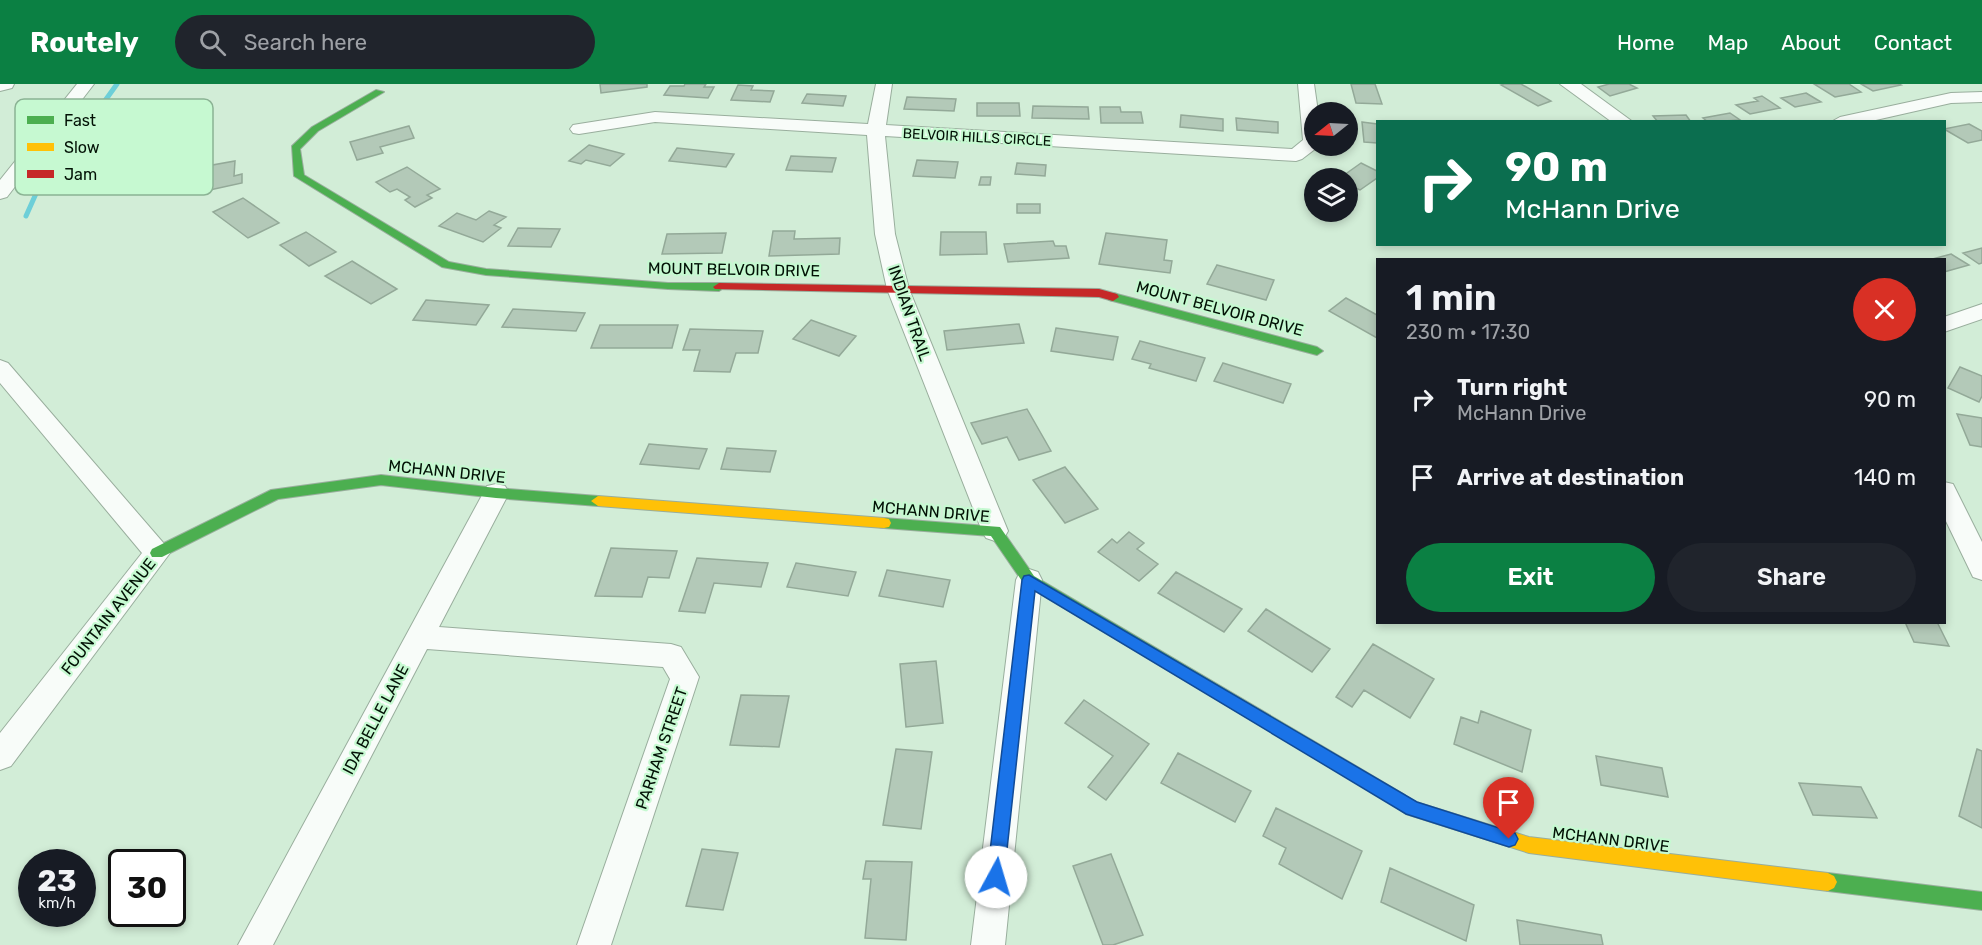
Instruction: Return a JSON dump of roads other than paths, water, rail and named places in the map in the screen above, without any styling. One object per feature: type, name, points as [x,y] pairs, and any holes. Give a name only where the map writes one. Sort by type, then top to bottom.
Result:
[{"type":"street","points":[[0,86],[6,84]]},
{"type":"street","points":[[74,99],[86,84]]},
{"type":"street","name":"INDIAN TRAIL","points":[[884,84],[876,131],[885,234],[898,289],[995,531]]},
{"type":"street","name":"BELVOIR HILLS CIRCLE","points":[[579,129],[655,117],[1296,155],[1312,142],[1306,84]]},
{"type":"street","points":[[1568,84],[1621,120]]},
{"type":"street","name":"MOUNT BELVOIR DRIVE","points":[[379,92],[315,129],[295,148],[299,176],[446,265],[486,272],[668,286],[1099,293],[1317,351]]},
{"type":"street","points":[[1849,120],[1951,98],[1982,97]]},
{"type":"street","points":[[0,193],[15,174]]},
{"type":"street","points":[[1946,324],[1982,311]]},
{"type":"street","name":"FOUNTAIN AVENUE","points":[[0,368],[157,553],[0,756]]},
{"type":"street","name":"MCHANN DRIVE","points":[[157,553],[276,494],[381,480],[496,493],[995,531],[1029,580],[1412,808],[1529,845],[1982,901]]},
{"type":"street","name":"IDA BELLE LANE","points":[[255,945],[496,493]]},
{"type":"street","points":[[1946,495],[1982,568]]},
{"type":"street","points":[[988,945],[1029,580]]},
{"type":"street","name":"PARHAM STREET","points":[[419,637],[671,656],[685,677],[594,945]]},
{"type":"waterway","points":[[106,99],[117,84]]},
{"type":"waterway","points":[[26,216],[35,195]]}]
